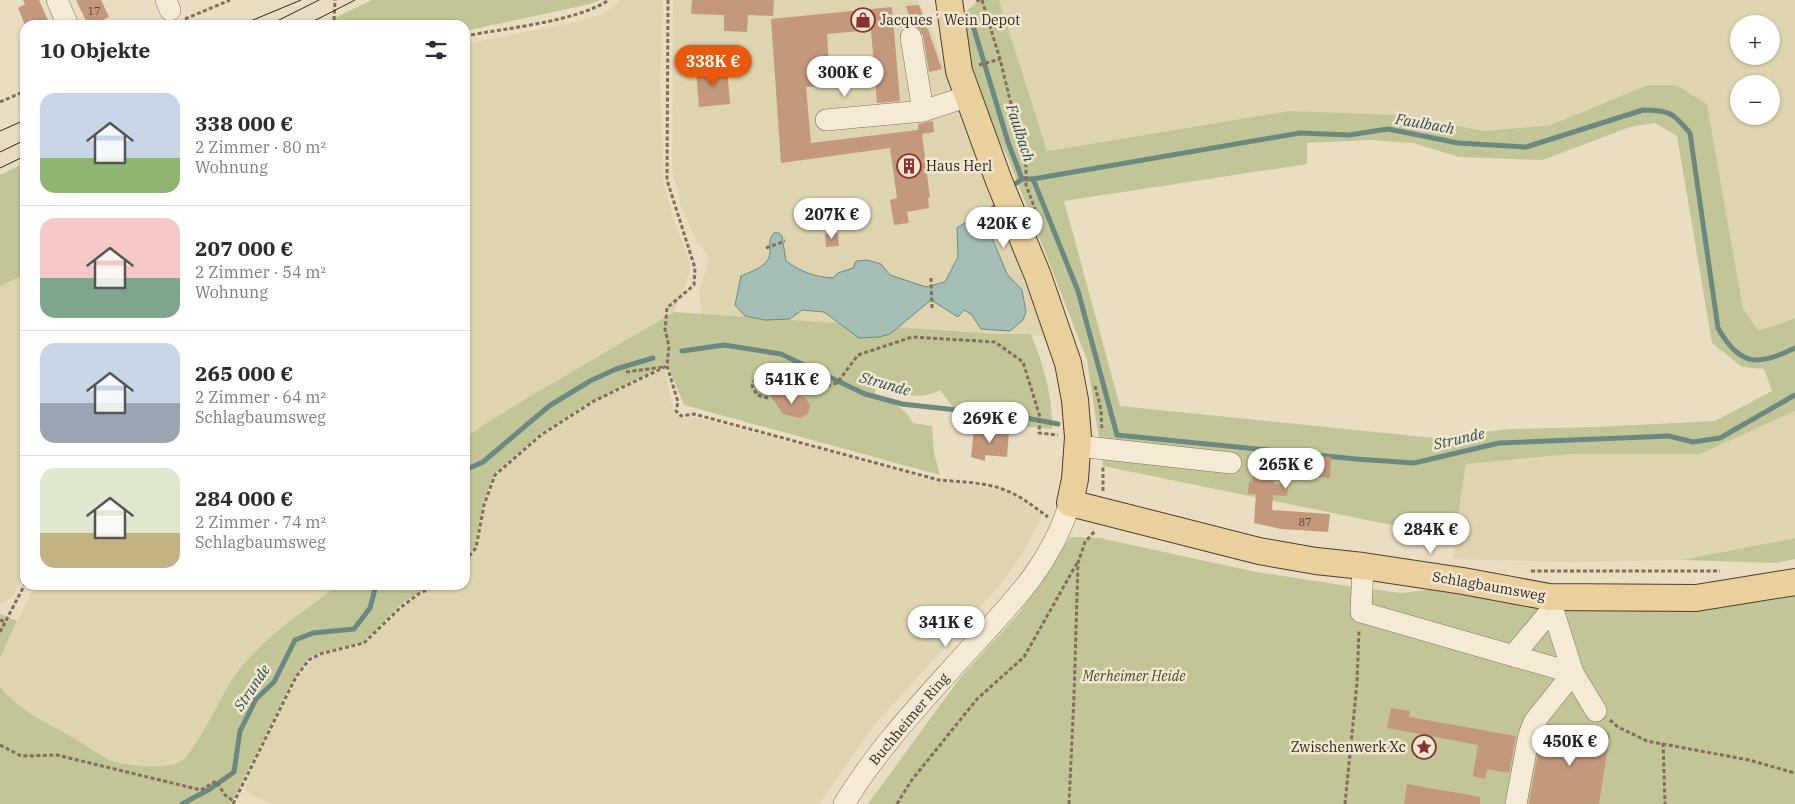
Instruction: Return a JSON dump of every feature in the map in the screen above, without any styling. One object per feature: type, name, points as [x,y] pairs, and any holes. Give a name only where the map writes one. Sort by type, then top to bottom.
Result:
[{"type":"main road","name":"Buchheimer Ring","points":[[949,0],[959,71],[999,181],[1038,276],[1068,363],[1075,400],[1078,446],[1076,479],[1070,503]]},
{"type":"main road","name":"Schlagbaumsweg","points":[[1070,503],[1259,551],[1316,561],[1463,581],[1551,603],[1696,598],[1795,582]]},
{"type":"street","points":[[57,0],[66,20]]},
{"type":"street","points":[[911,38],[923,111]]},
{"type":"street","points":[[826,120],[923,111],[968,96]]},
{"type":"street","points":[[1078,446],[1231,463]]},
{"type":"street","name":"Buchheimer Ring","points":[[844,804],[867,768],[903,722],[1030,580],[1054,545],[1070,503]]},
{"type":"street","points":[[1363,566],[1361,612],[1573,673]]},
{"type":"street","points":[[1514,656],[1551,603]]},
{"type":"street","points":[[1551,603],[1573,673],[1596,710]]},
{"type":"street","points":[[1516,804],[1529,735],[1534,722],[1573,673]]},
{"type":"path","points":[[171,11],[230,0]]},
{"type":"path","points":[[334,20],[336,0]]},
{"type":"path","points":[[470,35],[567,17],[609,0]]},
{"type":"path","points":[[470,555],[476,548],[484,505],[495,475],[541,435],[594,401],[665,366],[668,360],[670,346],[665,330],[667,308],[694,285],[695,268],[667,180],[668,0]]},
{"type":"path","points":[[976,0],[982,0],[1000,59],[1026,165],[1026,185]]},
{"type":"path","points":[[971,67],[1000,59]]},
{"type":"path","points":[[0,102],[20,93]]},
{"type":"path","points":[[969,214],[992,222]]},
{"type":"path","points":[[766,248],[785,241]]},
{"type":"path","points":[[931,278],[932,308]]},
{"type":"path","points":[[768,398],[757,395],[752,386],[755,379],[769,375],[795,379],[821,388],[836,383],[858,355],[912,337],[995,342],[1023,362],[1040,417],[1039,433],[1054,434]]},
{"type":"path","points":[[626,372],[665,366]]},
{"type":"path","points":[[665,366],[678,402],[676,411],[681,416],[694,414],[939,480],[1004,489],[1048,517],[1046,522]]},
{"type":"path","points":[[897,804],[911,781],[978,699],[1024,657],[1078,563],[1085,542]]},
{"type":"path","points":[[1069,804],[1078,563]]},
{"type":"path","points":[[1529,571],[1723,572]]},
{"type":"path","points":[[0,632],[22,590]]},
{"type":"path","points":[[0,745],[21,756],[57,754],[201,790],[216,781],[234,803],[296,677],[309,660],[320,654],[364,643],[401,607],[427,590]]},
{"type":"path","points":[[1345,804],[1357,683],[1361,612]]},
{"type":"path","points":[[0,620],[4,622]]},
{"type":"path","points":[[1596,710],[1618,726],[1646,740],[1748,760],[1795,774]]},
{"type":"path","points":[[1662,743],[1665,804]]},
{"type":"shaded area","points":[[621,0],[663,0],[660,87],[664,185],[674,221],[689,260],[690,270],[687,280],[674,312],[522,401],[470,434],[470,43],[576,22],[600,15]]},
{"type":"shaded area","points":[[673,0],[917,0],[928,21],[1024,281],[1047,336],[701,314],[699,290],[708,266],[707,254],[697,242],[681,207],[672,168]]},
{"type":"shaded area","points":[[999,0],[1795,0],[1795,318],[1758,330],[1743,309],[1707,104],[1648,85],[1551,125],[1484,131],[1400,115],[1289,111],[1046,151]]},
{"type":"shaded area","points":[[20,277],[20,583],[14,594],[7,601],[0,604],[0,286]]},
{"type":"shaded area","points":[[665,369],[673,411],[682,419],[695,417],[939,482],[974,485],[1005,491],[1024,502],[1042,516],[1023,553],[1004,580],[872,728],[819,804],[274,804],[255,797],[245,790],[250,772],[259,752],[298,678],[311,662],[320,655],[365,644],[402,608],[421,594],[430,590],[470,590],[470,557],[477,548],[485,506],[496,476],[541,436],[595,402]]},
{"type":"shaded area","points":[[1795,411],[1795,538],[1681,560],[1573,562],[1453,559],[1466,464],[1572,454],[1700,454]]},
{"type":"shaded area","points":[[33,590],[332,590],[281,629],[252,655],[232,681],[207,727],[183,760],[165,766],[134,766],[110,760],[38,719],[9,698],[0,687],[0,658]]},
{"type":"green space","points":[[372,0],[600,0],[590,4],[470,30],[470,20],[330,20]]},
{"type":"green space","points":[[979,0],[999,0],[1047,151],[1289,111],[1400,115],[1484,131],[1551,125],[1648,85],[1676,85],[1707,104],[1743,309],[1758,330],[1795,318],[1795,411],[1700,454],[1572,454],[1466,464],[1455,538],[1103,466],[1087,360],[1007,156],[989,122],[963,53],[961,16]],"holes":[[[1655,123],[1677,136],[1712,343],[1742,367],[1764,369],[1772,391],[1715,421],[1510,429],[1434,438],[1120,406],[1064,201],[1307,164],[1307,143],[1370,140],[1413,143],[1459,157],[1543,160],[1630,127]]]},
{"type":"green space","points":[[20,165],[20,277],[0,286],[0,175]]},
{"type":"green space","points":[[674,312],[997,334],[1031,334],[1046,380],[1051,404],[1052,429],[976,422],[959,415],[940,390],[932,394],[916,396],[901,394],[877,386],[875,388],[875,396],[902,409],[913,423],[932,426],[934,453],[940,475],[684,405],[667,364],[583,406],[540,434],[494,474],[483,504],[475,547],[470,553],[470,434],[522,401]]},
{"type":"green space","name":"Merheimer Heide","points":[[1070,537],[1100,538],[1256,572],[1401,593],[1462,586],[1795,591],[1795,804],[868,804],[960,678],[1020,612]]},
{"type":"green space","points":[[1795,538],[1795,559],[1776,563],[1681,560]]},
{"type":"green space","points":[[331,590],[424,590],[400,605],[364,642],[319,653],[309,658],[295,677],[231,804],[0,804],[0,687],[25,710],[110,760],[148,766],[169,765],[184,759],[208,723],[231,681],[253,653],[280,629]]},
{"type":"green space","points":[[0,614],[17,621],[0,658]]},
{"type":"water","points":[[987,208],[990,216],[986,223],[1007,274],[1022,290],[1026,312],[1023,320],[1010,331],[981,329],[971,314],[964,310],[958,317],[931,300],[890,334],[879,337],[859,338],[824,312],[802,310],[790,319],[765,320],[745,316],[735,305],[741,276],[760,267],[767,261],[770,252],[770,240],[774,233],[779,233],[782,236],[786,261],[814,275],[833,278],[838,273],[853,268],[856,261],[867,260],[881,264],[890,275],[926,287],[945,282],[958,257],[957,228]]},
{"type":"building","points":[[23,0],[39,0],[48,20],[23,20],[18,8],[25,4]]},
{"type":"building","points":[[76,0],[101,0],[109,17],[102,20],[86,20]]},
{"type":"building","points":[[692,0],[774,0],[773,16],[748,15],[747,32],[724,31],[724,15],[691,14]]},
{"type":"building","points":[[919,5],[942,69],[929,72],[923,35],[920,29],[912,25],[906,6]]},
{"type":"building","points":[[892,7],[900,101],[877,103],[871,30],[827,34],[830,85],[806,87],[811,143],[918,130],[918,124],[933,121],[934,132],[922,134],[930,198],[928,198],[929,208],[907,212],[909,223],[894,225],[890,200],[897,198],[890,148],[781,163],[771,19]]},
{"type":"building","points":[[727,67],[730,104],[699,107],[696,70]]},
{"type":"building","points":[[838,233],[839,246],[826,247],[825,234]]},
{"type":"building","points":[[768,392],[783,396],[787,393],[806,398],[810,405],[808,414],[800,418],[783,414]]},
{"type":"building","points":[[974,429],[1009,432],[1007,457],[985,455],[985,461],[971,457]]},
{"type":"building","points":[[1254,452],[1331,457],[1330,478],[1275,474],[1274,484],[1288,485],[1287,496],[1273,495],[1272,510],[1330,514],[1328,532],[1281,529],[1254,523],[1256,494],[1248,494],[1249,481],[1252,482]]},
{"type":"building","points":[[1391,708],[1410,711],[1409,717],[1516,736],[1509,773],[1487,769],[1485,779],[1473,776],[1478,745],[1387,728]]},
{"type":"building","points":[[1549,724],[1610,733],[1599,804],[1529,804],[1541,738]]},
{"type":"building","points":[[1407,784],[1480,797],[1480,804],[1404,804]]},
{"type":"waterway","name":"Faulbach","points":[[971,19],[1008,142],[1022,179],[1033,179],[1300,133],[1349,135],[1388,129],[1458,143],[1526,147],[1643,110],[1665,112],[1675,117],[1690,133],[1718,328],[1734,350],[1742,356],[1751,359],[1770,358],[1795,348]]},
{"type":"waterway","points":[[1015,184],[1022,179]]},
{"type":"waterway","name":"Strunde","points":[[1033,179],[1078,291],[1117,435],[1414,463],[1499,443],[1669,436],[1693,442],[1720,438],[1795,395]]},
{"type":"waterway","points":[[989,212],[994,207]]},
{"type":"waterway","name":"Strunde","points":[[682,351],[724,345],[781,354],[865,394],[902,404],[1021,417],[1058,424]]},
{"type":"waterway","name":"Strunde","points":[[470,468],[483,462],[549,406],[590,381],[616,369],[653,358]]},
{"type":"waterway","name":"Strunde","points":[[182,804],[210,789],[234,772],[240,731],[256,699],[274,682],[295,640],[313,633],[354,629],[370,608],[375,590]]},
{"type":"tram line","points":[[253,20],[301,0]]},
{"type":"tram line","points":[[279,20],[319,0]]},
{"type":"tram line","points":[[316,20],[355,0]]},
{"type":"tram line","points":[[0,131],[20,122]]},
{"type":"tram line","points":[[0,152],[20,142]]},
{"type":"tram line","points":[[0,168],[20,158]]},
{"type":"place","name":"Jacques´ Wein Depot","points":[[863,20]]},
{"type":"place","name":"Haus Herl","points":[[909,166]]},
{"type":"place","name":"Zwischenwerk Xc","points":[[1424,747]]}]
